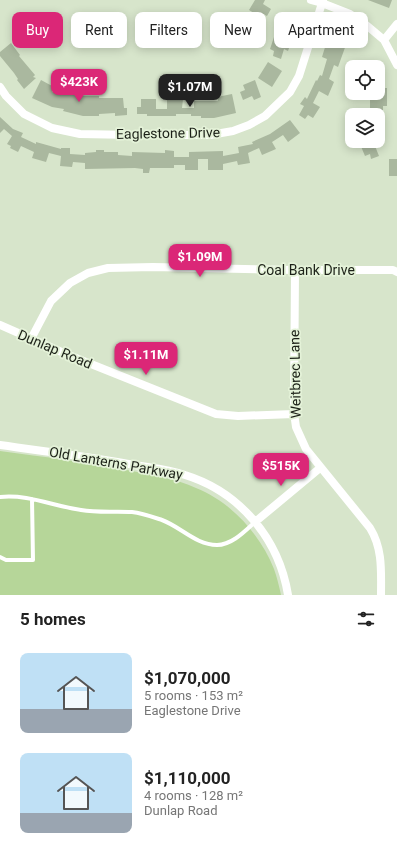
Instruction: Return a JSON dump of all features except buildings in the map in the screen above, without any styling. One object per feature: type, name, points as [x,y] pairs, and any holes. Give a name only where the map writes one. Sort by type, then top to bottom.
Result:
[{"type":"street","points":[[311,0],[322,1],[350,14],[365,24],[384,40],[397,66]]},
{"type":"street","name":"Eaglestone Drive","points":[[0,86],[6,96],[24,114],[52,128],[80,134],[210,135],[233,131],[249,125],[265,116],[290,92],[299,76],[322,1]]},
{"type":"street","points":[[384,40],[397,24]]},
{"type":"street","name":"Coal Bank Drive","points":[[30,339],[51,301],[70,283],[88,273],[108,268],[153,267],[295,270],[393,270],[397,272]]},
{"type":"street","name":"Weitbrec Lane","points":[[295,270],[294,414],[296,427],[300,440],[306,449],[374,534],[381,559],[381,595]]},
{"type":"street","name":"Dunlap Road","points":[[0,325],[30,339],[216,414],[238,416],[294,414]]},
{"type":"street","name":"Old Lanterns Parkway","points":[[0,445],[112,461],[184,474],[199,480],[218,490],[233,501],[266,535],[283,572],[288,595]]},
{"type":"street","points":[[255,522],[320,468]]},
{"type":"lane","points":[[0,497],[20,496],[80,510],[98,512],[133,512],[176,526],[201,542],[217,545],[231,541],[255,522]]},
{"type":"lane","points":[[0,557],[6,560],[33,560],[32,499]]},
{"type":"green space","points":[[0,451],[82,462],[148,474],[181,482],[209,494],[243,521],[261,544],[274,569],[281,595],[0,595]]}]
